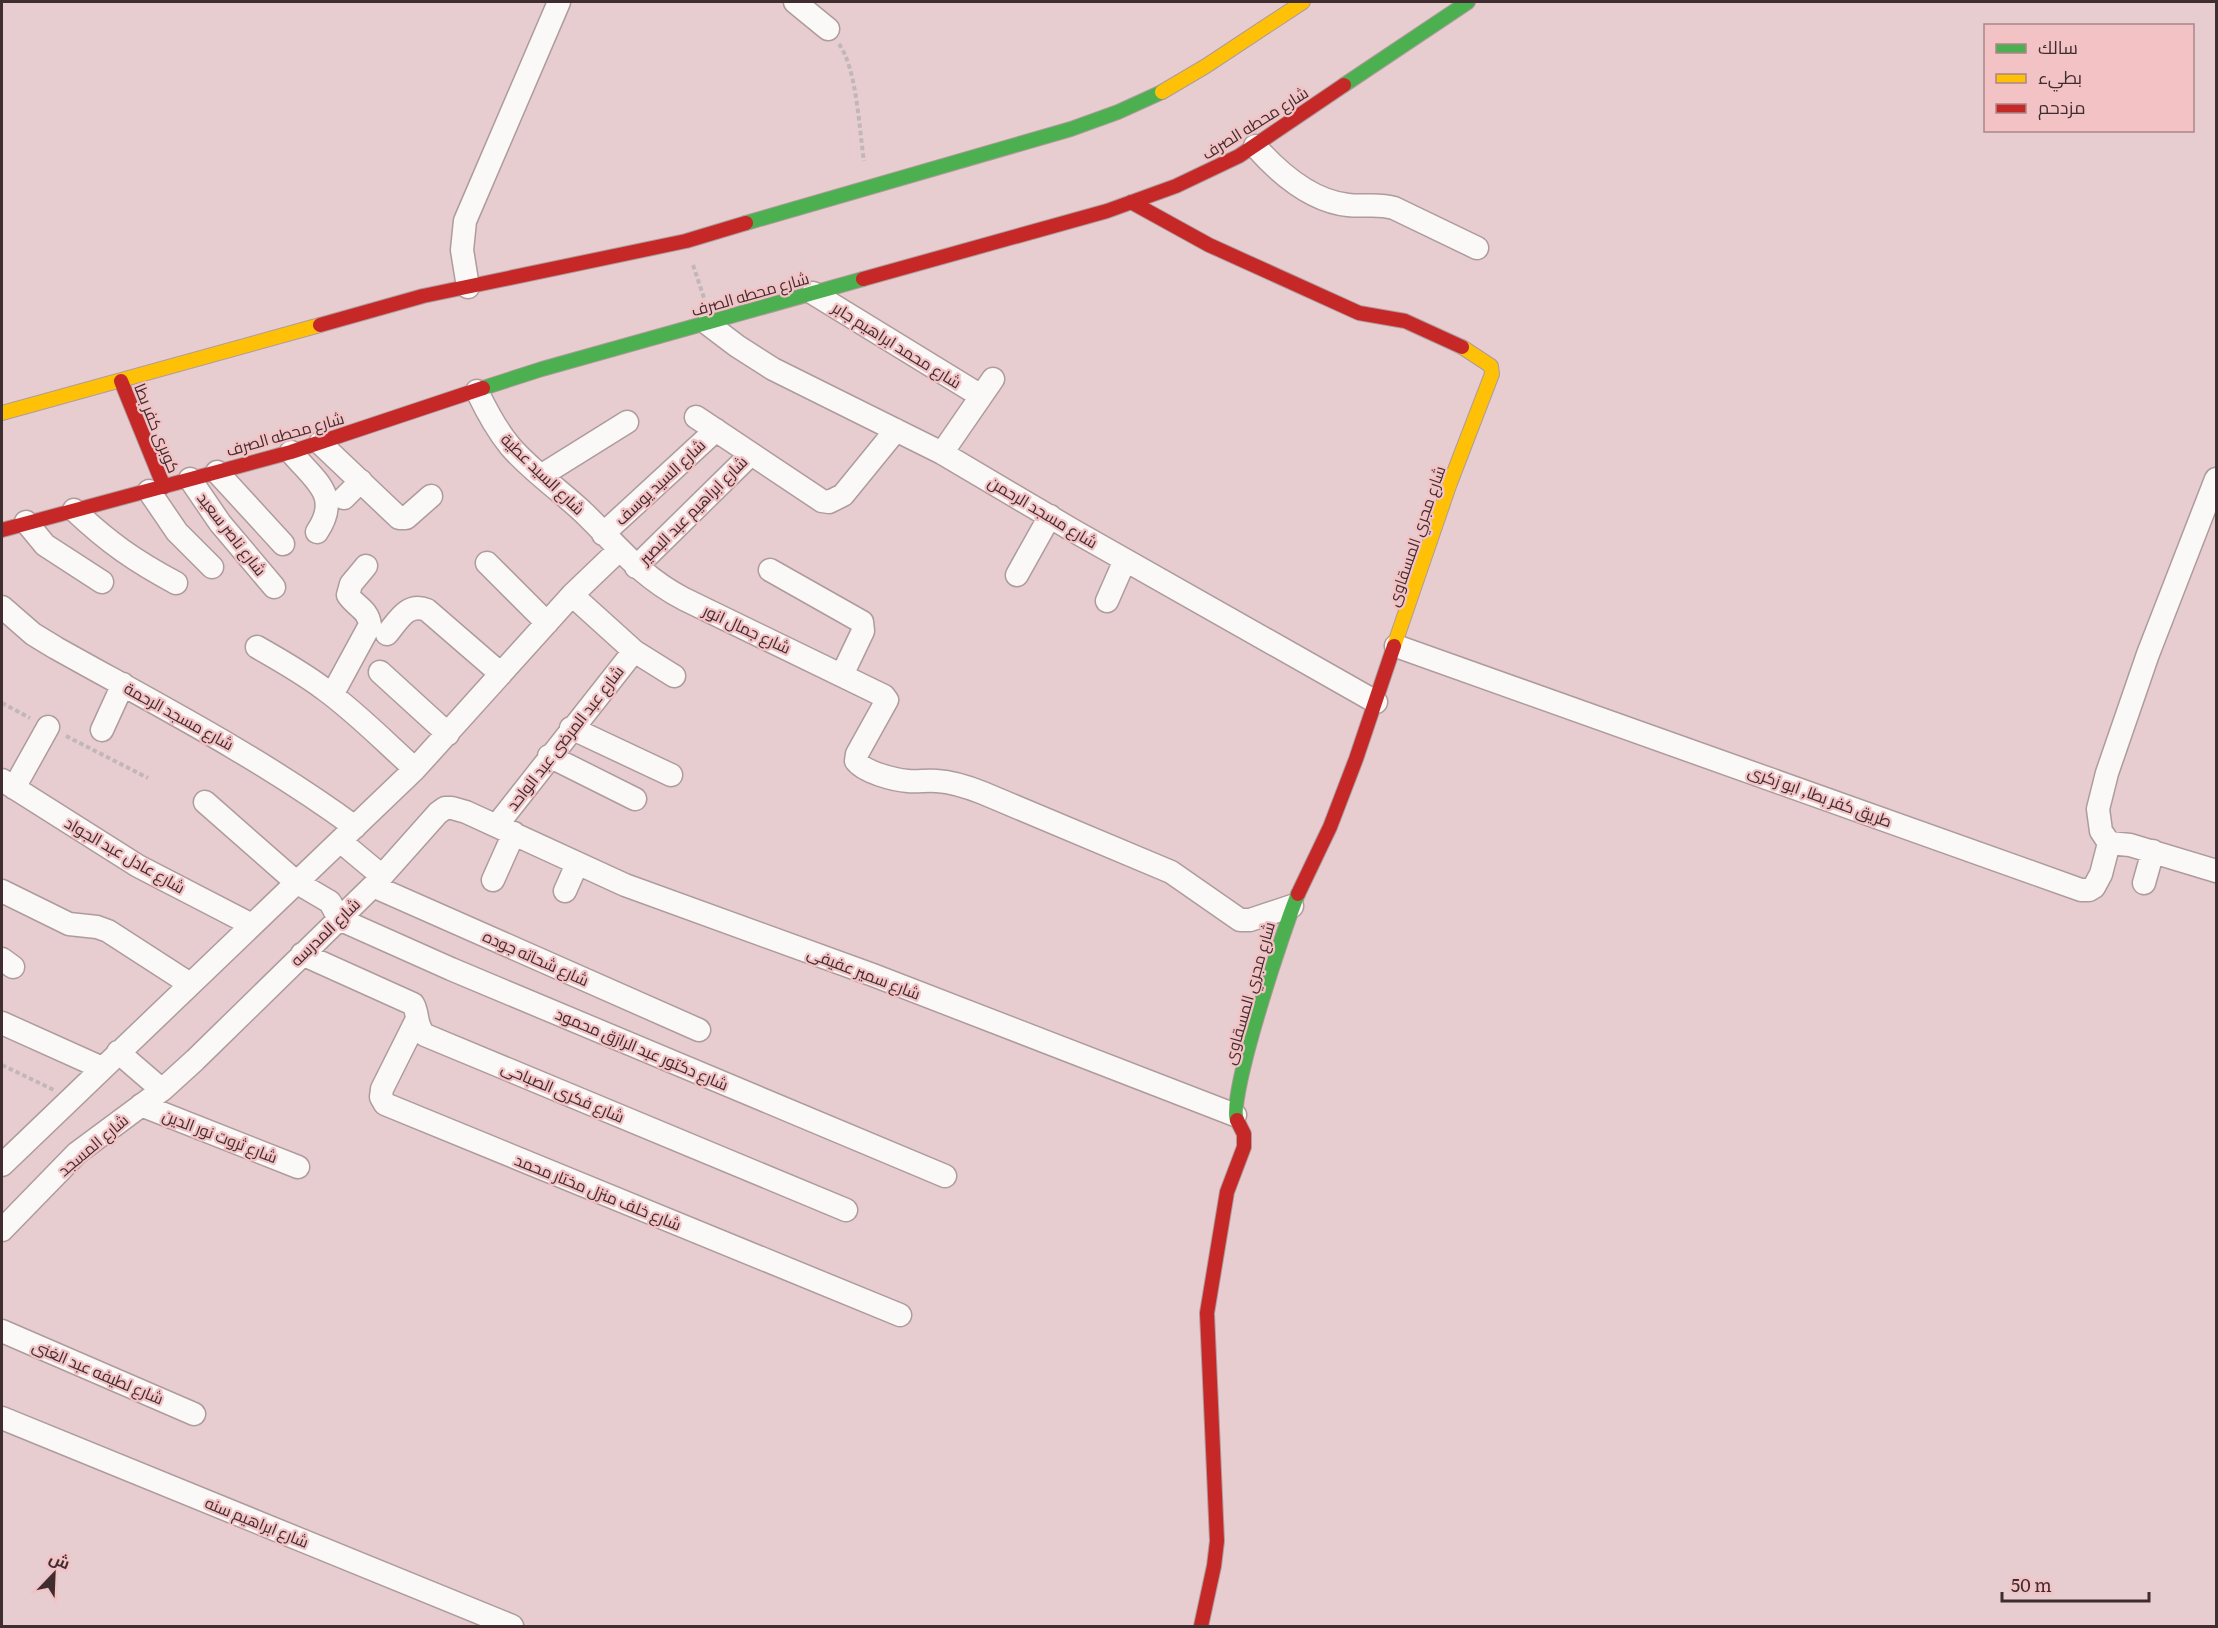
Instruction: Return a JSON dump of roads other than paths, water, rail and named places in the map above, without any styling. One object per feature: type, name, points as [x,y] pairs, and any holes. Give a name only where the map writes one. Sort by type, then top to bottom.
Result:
[{"type":"street","points":[[468,287],[462,250],[465,221],[559,2]]},
{"type":"street","points":[[795,2],[828,29]]},
{"type":"street","points":[[2,413],[392,304],[686,241],[1071,129],[1118,112],[1160,93],[1206,66],[1303,2]]},
{"type":"street","name":"شارع محطه الصرف","points":[[2,530],[291,452],[708,316],[813,293],[1107,211],[1208,172],[1255,146],[1468,2]]},
{"type":"street","points":[[1255,146],[1270,163],[1294,182],[1312,192],[1347,205],[1383,204],[1477,248]]},
{"type":"street","name":"شارع مجري المسقاوى","points":[[1131,202],[1217,249],[1359,314],[1372,318],[1404,321],[1477,356],[1491,366],[1492,374],[1450,483],[1396,646],[1330,827],[1292,906],[1273,960],[1247,1054],[1235,1115],[1244,1134],[1244,1147],[1227,1192],[1207,1313],[1217,1541],[1201,1626]]},
{"type":"street","name":"شارع محمد ابراهيم جابر","points":[[813,293],[987,388],[942,453]]},
{"type":"street","name":"شارع مسجد الرحمن","points":[[708,316],[737,346],[773,369],[942,453],[1376,702]]},
{"type":"street","name":"كوبرى كفر بطا","points":[[121,381],[153,462],[156,489]]},
{"type":"street","name":"شارع السيد عطية","points":[[477,391],[498,430],[511,448],[611,542]]},
{"type":"street","points":[[696,417],[822,501],[829,502],[843,495],[896,430]]},
{"type":"street","points":[[542,475],[627,422]]},
{"type":"street","name":"شارع السيد يوسف","points":[[2,1165],[415,769],[572,595],[611,542],[716,430]]},
{"type":"street","points":[[320,442],[396,516],[406,518],[431,496]]},
{"type":"street","points":[[291,452],[328,498],[327,514],[317,532]]},
{"type":"street","name":"شارع ابراهيم عبد البصير","points":[[636,567],[751,454]]},
{"type":"street","points":[[217,472],[283,544]]},
{"type":"street","name":"شارع ناصر سعيد","points":[[190,480],[225,531],[274,586]]},
{"type":"street","points":[[2217,480],[2148,654],[2107,773],[2098,809],[2101,831],[2109,843],[2130,845],[2217,871]]},
{"type":"street","points":[[344,498],[361,481]]},
{"type":"street","points":[[156,489],[177,532],[212,567]]},
{"type":"street","points":[[74,510],[105,539],[139,564],[176,583]]},
{"type":"street","points":[[1017,575],[1050,516]]},
{"type":"street","points":[[26,522],[45,545],[102,582]]},
{"type":"street","name":"شارع جمال انور","points":[[611,542],[636,567],[669,591],[885,696],[888,700],[857,754],[856,761],[860,766],[888,777],[910,782],[936,780],[983,793],[1171,872],[1240,920],[1250,920],[1292,906]]},
{"type":"street","points":[[1107,601],[1125,560]]},
{"type":"street","points":[[487,563],[547,623]]},
{"type":"street","points":[[332,695],[370,625],[369,617],[350,598],[348,590],[366,566]]},
{"type":"street","points":[[770,570],[862,622],[863,631],[842,675]]},
{"type":"street","points":[[572,595],[634,651],[674,676]]},
{"type":"street","name":"شارع مسجد الرحمة","points":[[2,607],[33,634],[212,733],[309,794],[348,834],[377,881]]},
{"type":"street","points":[[387,634],[407,610],[420,607],[427,610],[501,674]]},
{"type":"street","points":[[257,646],[332,695],[415,769]]},
{"type":"street","name":"طريق كفر بطا, ابو زكرى","points":[[1396,646],[2081,890],[2094,888],[2101,874],[2109,843]]},
{"type":"street","name":"شارع عبد المرضى عبد الواحد","points":[[493,880],[505,829],[549,756],[634,651]]},
{"type":"street","points":[[380,672],[448,734]]},
{"type":"street","points":[[102,730],[123,684]]},
{"type":"street","points":[[8,784],[48,727]]},
{"type":"street","points":[[571,728],[670,775]]},
{"type":"street","points":[[549,756],[635,799]]},
{"type":"street","name":"شارع عادل عبد الجواد","points":[[8,784],[138,866],[252,925]]},
{"type":"street","points":[[205,802],[296,882],[330,902],[339,919]]},
{"type":"street","name":"شارع المدرسه","points":[[162,1090],[377,881],[438,813],[445,808],[459,809],[505,829]]},
{"type":"street","name":"شارع سمير عفيفى","points":[[505,829],[625,885],[873,975],[1235,1115]]},
{"type":"street","points":[[2144,883],[2153,851]]},
{"type":"street","points":[[565,891],[577,864]]},
{"type":"street","name":"شارع شحاته جوده","points":[[377,881],[699,1030]]},
{"type":"street","points":[[2,891],[69,924],[97,927],[108,931],[190,984]]},
{"type":"street","name":"شارع دكتور عبد الرازق محمود","points":[[339,919],[451,969],[945,1176]]},
{"type":"street","name":"شارع فكرى الصباحى","points":[[302,954],[404,998],[416,1009],[418,1026],[425,1035],[846,1210]]},
{"type":"street","name":"شارع خلف منزل مختار محمد","points":[[417,1018],[382,1089],[381,1097],[385,1104],[900,1315]]},
{"type":"street","points":[[2,1023],[102,1068]]},
{"type":"street","points":[[118,1052],[162,1090]]},
{"type":"street","name":"شارع المسجد","points":[[2,1230],[77,1153],[162,1090]]},
{"type":"street","name":"شارع ثروت نور الدين","points":[[141,1106],[298,1167]]},
{"type":"street","name":"شارع لطيفه عبد الغنى","points":[[2,1331],[194,1414]]},
{"type":"street","name":"شارع ابراهيم سنه","points":[[2,1418],[512,1626]]}]
